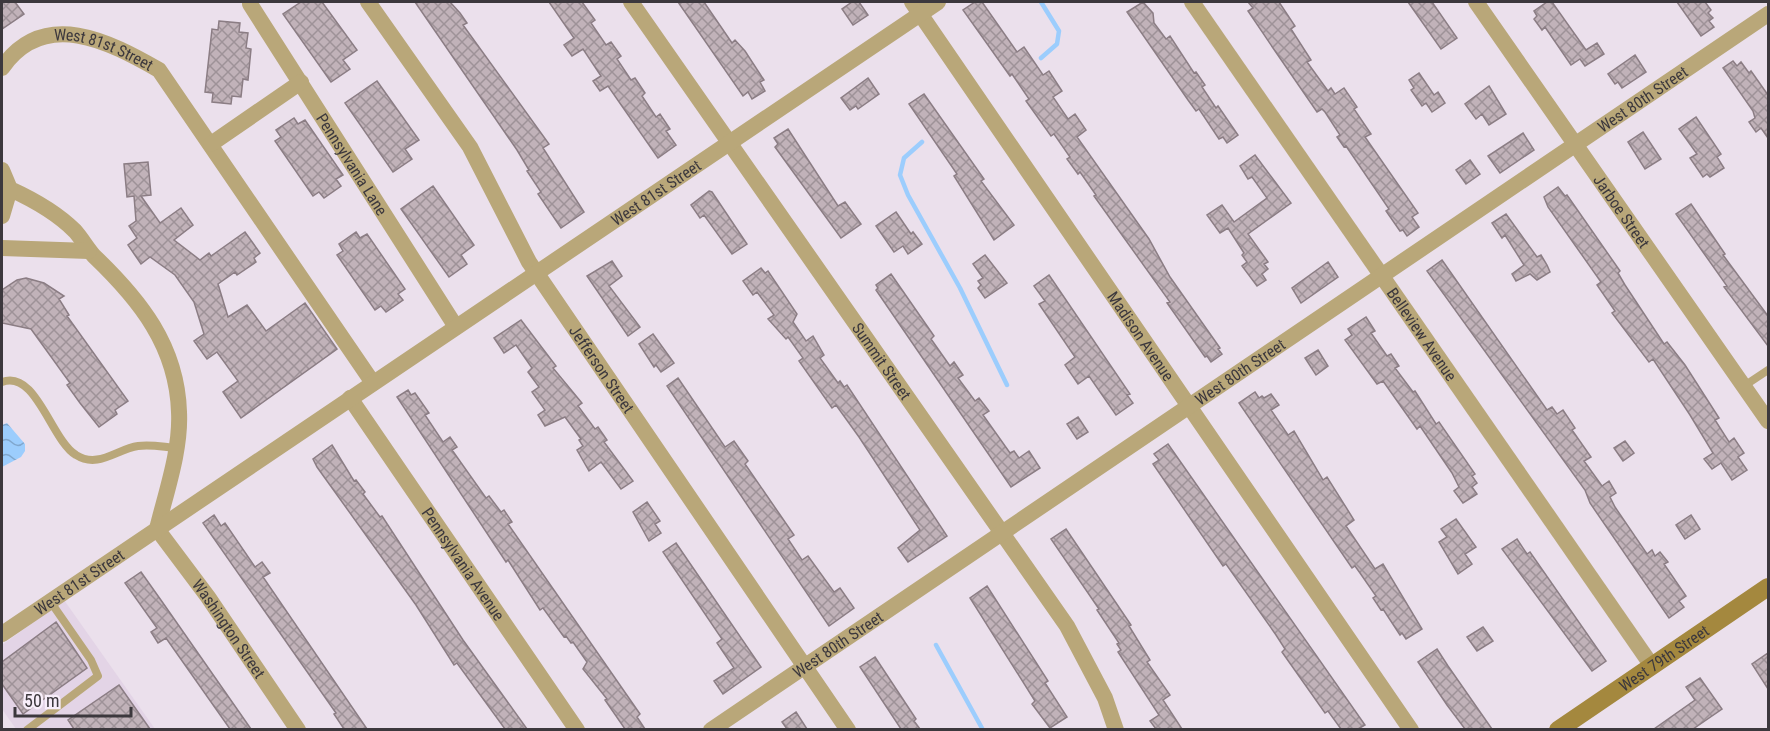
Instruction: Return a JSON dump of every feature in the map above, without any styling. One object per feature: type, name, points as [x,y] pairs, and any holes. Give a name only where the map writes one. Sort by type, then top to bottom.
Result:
[{"type":"street","name":"Jefferson Street","points":[[368,2],[470,147],[516,239],[848,729]]},
{"type":"street","name":"Summit Street","points":[[631,2],[1067,626],[1105,698],[1116,729]]},
{"type":"street","name":"West 81st Street","points":[[2,634],[729,142],[916,8],[938,2]]},
{"type":"street","name":"Belleview Avenue","points":[[1192,2],[1652,666]]},
{"type":"street","name":"Jarboe Street","points":[[1476,2],[1768,421]]},
{"type":"street","points":[[1764,2],[1768,7]]},
{"type":"street","name":"Pennsylvania Lane","points":[[250,3],[456,327]]},
{"type":"street","name":"Madison Avenue","points":[[916,8],[1411,729]]},
{"type":"street","name":"West 80th Street","points":[[711,729],[1768,14]]},
{"type":"street","name":"West 81st Street","points":[[2,68],[25,45],[53,34],[79,35],[120,47],[159,70],[212,144],[373,383]]},
{"type":"street","points":[[212,144],[301,82]]},
{"type":"street","points":[[2,170],[10,189],[65,222],[125,286],[155,328],[175,372],[180,414],[157,529]]},
{"type":"street","points":[[2,216],[10,189]]},
{"type":"street","points":[[2,248],[90,251]]},
{"type":"street","name":"Pennsylvania Avenue","points":[[350,398],[577,729]]},
{"type":"street","name":"Washington Street","points":[[157,529],[208,597],[298,729]]},
{"type":"street","name":"West 79th Street","points":[[1558,729],[1768,587]]},
{"type":"lane","points":[[1744,386],[1768,370]]},
{"type":"lane","points":[[2,382],[13,380],[27,386],[62,441],[77,456],[99,460],[138,446],[175,448]]},
{"type":"lane","points":[[27,729],[98,676],[91,660],[50,601]]},
{"type":"shaded area","points":[[64,600],[155,729],[16,729],[2,709],[2,645]]},
{"type":"water","points":[[7,423],[25,444],[25,451],[21,457],[2,467],[2,425]]},
{"type":"building","points":[[2,2],[15,2],[24,14],[2,29]]},
{"type":"building","points":[[301,2],[322,2],[357,50],[343,60],[350,69],[331,82],[283,14]]},
{"type":"building","points":[[415,2],[450,2],[460,13],[467,23],[463,25],[549,144],[543,148],[584,212],[561,228],[538,194],[541,192],[517,150]]},
{"type":"building","points":[[549,2],[582,2],[595,20],[591,23],[606,45],[611,42],[621,56],[617,59],[631,80],[635,78],[645,93],[642,96],[656,117],[660,114],[670,129],[666,131],[676,145],[658,158],[608,86],[600,91],[593,81],[601,76],[583,49],[572,56],[564,45],[574,38]]},
{"type":"building","points":[[678,2],[704,2],[732,43],[735,40],[745,51],[764,80],[760,82],[765,91],[752,99],[748,92],[743,96]]},
{"type":"building","points":[[852,2],[859,2],[868,15],[853,25],[842,9]]},
{"type":"building","points":[[975,2],[982,2],[1017,52],[1024,47],[1043,75],[1049,71],[1062,91],[1053,97],[1068,119],[1075,114],[1086,130],[1077,137],[1149,239],[1170,277],[1220,348],[1218,349],[1222,354],[1211,362],[1207,356],[1205,357],[1167,303],[1170,302],[1094,196],[1096,195],[1080,172],[1078,174],[1067,159],[1070,157],[1054,134],[1051,136],[1026,101],[1029,99],[1012,74],[1010,76],[963,10]]},
{"type":"building","points":[[1143,2],[1153,13],[1154,23],[1166,39],[1170,36],[1194,73],[1196,72],[1205,85],[1202,87],[1216,108],[1218,106],[1238,135],[1227,143],[1223,137],[1219,139],[1199,109],[1196,111],[1127,12]]},
{"type":"building","points":[[1248,2],[1279,2],[1295,26],[1291,29],[1311,60],[1307,62],[1328,91],[1331,88],[1335,94],[1344,88],[1357,107],[1354,109],[1371,134],[1365,137],[1418,213],[1412,217],[1419,227],[1407,236],[1403,230],[1400,231],[1386,211],[1389,209],[1346,146],[1344,147],[1337,137],[1340,135],[1325,112],[1322,109],[1317,112],[1273,48],[1248,11],[1253,8]]},
{"type":"building","points":[[1408,2],[1432,2],[1457,38],[1441,49]]},
{"type":"building","points":[[1547,2],[1552,2],[1586,50],[1597,43],[1604,54],[1585,66],[1580,59],[1571,65],[1545,27],[1542,30],[1534,19],[1537,16],[1534,11]]},
{"type":"building","points":[[1677,2],[1705,2],[1711,10],[1708,13],[1713,18],[1709,21],[1714,27],[1701,36]]},
{"type":"building","points":[[219,21],[240,23],[239,32],[248,33],[246,48],[251,49],[248,80],[243,79],[241,97],[232,96],[231,104],[212,102],[213,93],[205,92],[212,29],[218,30]]},
{"type":"building","points":[[1635,55],[1646,72],[1622,88],[1618,82],[1615,84],[1608,74]]},
{"type":"building","points":[[1733,61],[1737,66],[1741,62],[1749,73],[1751,71],[1768,95],[1768,138],[1761,128],[1756,132],[1749,122],[1755,118],[1753,111],[1723,68]]},
{"type":"building","points":[[1419,73],[1434,95],[1438,92],[1445,103],[1432,112],[1426,103],[1422,106],[1411,90],[1414,88],[1409,80]]},
{"type":"building","points":[[868,78],[879,94],[858,109],[856,106],[850,110],[841,98]]},
{"type":"building","points":[[377,81],[419,140],[405,149],[412,159],[393,172],[345,103]]},
{"type":"building","points":[[1489,86],[1506,114],[1489,125],[1482,114],[1476,119],[1465,104]]},
{"type":"building","points":[[924,94],[984,179],[981,181],[1014,225],[994,240],[954,176],[957,174],[909,104]]},
{"type":"building","points":[[1696,117],[1721,154],[1717,157],[1724,168],[1710,177],[1707,174],[1703,177],[1690,158],[1697,154],[1679,129]]},
{"type":"building","points":[[294,118],[298,124],[305,120],[343,175],[336,179],[341,186],[324,198],[319,192],[313,196],[275,141],[281,137],[276,130]]},
{"type":"building","points":[[788,129],[838,206],[845,202],[861,224],[841,238],[775,147],[778,144],[774,138]]},
{"type":"building","points":[[1643,132],[1661,159],[1645,169],[1628,142]]},
{"type":"building","points":[[1523,133],[1534,150],[1500,173],[1488,156]]},
{"type":"building","points":[[1255,155],[1291,203],[1248,234],[1268,262],[1264,264],[1268,269],[1262,274],[1266,280],[1257,286],[1242,266],[1247,262],[1242,255],[1244,253],[1228,228],[1220,233],[1207,215],[1222,205],[1234,222],[1267,198],[1252,177],[1248,179],[1240,166]]},
{"type":"building","points":[[1470,160],[1480,174],[1466,184],[1456,170]]},
{"type":"building","points":[[148,162],[151,195],[141,196],[160,223],[181,208],[193,225],[174,240],[200,260],[209,253],[211,256],[245,232],[260,253],[254,258],[256,262],[237,275],[235,272],[218,284],[228,317],[247,305],[266,331],[305,303],[337,349],[241,418],[223,392],[238,381],[217,352],[207,359],[194,341],[204,334],[194,302],[175,275],[150,257],[141,264],[128,245],[137,238],[129,226],[136,221],[134,196],[127,197],[124,164]]},
{"type":"building","points":[[433,186],[474,245],[461,255],[467,264],[449,277],[401,209]]},
{"type":"building","points":[[1558,187],[1565,196],[1567,195],[1620,271],[1618,273],[1625,285],[1664,344],[1667,342],[1685,365],[1719,418],[1715,420],[1729,442],[1734,438],[1744,453],[1738,457],[1747,470],[1732,480],[1721,463],[1712,469],[1704,459],[1713,453],[1690,415],[1653,359],[1649,362],[1612,313],[1615,311],[1597,285],[1601,282],[1548,207],[1544,197]]},
{"type":"building","points":[[709,191],[712,192],[747,244],[732,254],[704,215],[700,218],[691,205]]},
{"type":"building","points":[[1691,204],[1725,254],[1723,255],[1768,316],[1768,346],[1724,287],[1727,286],[1676,214]]},
{"type":"building","points":[[896,212],[911,234],[913,232],[922,244],[908,254],[903,246],[894,252],[876,226]]},
{"type":"building","points":[[1506,214],[1537,257],[1541,255],[1547,265],[1550,272],[1537,280],[1530,274],[1516,281],[1512,274],[1524,265],[1505,235],[1502,238],[1492,223]]},
{"type":"building","points":[[356,232],[360,238],[367,234],[405,289],[398,294],[403,300],[386,312],[381,306],[375,310],[337,255],[343,251],[339,244]]},
{"type":"building","points":[[985,255],[1007,283],[985,298],[978,288],[981,285],[978,281],[983,278],[973,264]]},
{"type":"building","points":[[1442,260],[1547,410],[1552,407],[1557,414],[1563,410],[1575,428],[1572,430],[1591,457],[1584,461],[1602,486],[1609,481],[1616,493],[1610,497],[1615,507],[1647,554],[1652,550],[1655,556],[1660,552],[1668,562],[1664,564],[1686,596],[1679,601],[1684,607],[1669,618],[1590,503],[1585,490],[1427,271]]},
{"type":"building","points":[[612,261],[622,276],[609,286],[640,327],[628,336],[587,276]]},
{"type":"building","points":[[1328,262],[1338,277],[1301,303],[1292,288]]},
{"type":"building","points":[[761,268],[765,273],[768,271],[797,314],[793,322],[806,341],[813,336],[824,355],[820,358],[838,383],[840,381],[844,387],[847,385],[947,536],[908,562],[898,548],[920,530],[859,437],[836,405],[832,408],[799,361],[803,358],[788,337],[786,339],[768,319],[774,315],[757,292],[753,295],[743,281]]},
{"type":"building","points":[[891,274],[934,336],[931,339],[950,366],[954,362],[963,375],[958,378],[975,401],[979,398],[989,411],[983,415],[1010,453],[1014,451],[1019,458],[1029,451],[1040,468],[1011,487],[876,290],[878,288],[876,285]]},
{"type":"building","points":[[1049,275],[1130,394],[1127,395],[1133,403],[1116,415],[1089,376],[1078,384],[1065,365],[1075,357],[1039,304],[1045,301],[1034,286]]},
{"type":"building","points":[[26,278],[44,283],[64,296],[59,299],[69,315],[67,316],[128,401],[115,410],[117,414],[99,427],[67,385],[70,383],[31,329],[2,323],[2,290],[17,280]]},
{"type":"building","points":[[1366,317],[1375,331],[1371,333],[1387,356],[1391,354],[1399,366],[1395,368],[1413,392],[1415,391],[1436,424],[1439,422],[1475,474],[1472,476],[1477,483],[1472,487],[1477,494],[1463,503],[1454,491],[1459,487],[1452,473],[1420,426],[1417,429],[1383,381],[1377,384],[1345,340],[1352,335],[1348,329]]},
{"type":"building","points":[[521,320],[556,366],[553,368],[582,403],[578,406],[595,429],[598,427],[607,440],[604,442],[633,481],[621,489],[601,462],[589,471],[577,450],[583,446],[579,440],[581,439],[565,417],[545,426],[538,415],[545,410],[532,392],[539,387],[528,372],[532,368],[516,345],[504,353],[494,338]]},
{"type":"building","points":[[653,334],[674,363],[661,372],[656,365],[654,367],[639,344]]},
{"type":"building","points":[[1318,350],[1328,366],[1316,375],[1305,358]]},
{"type":"building","points":[[678,378],[725,447],[734,441],[748,461],[745,464],[794,535],[788,539],[802,560],[808,556],[834,592],[840,588],[854,608],[829,626],[667,386]]},
{"type":"building","points":[[408,390],[411,395],[415,393],[429,413],[425,415],[443,442],[450,437],[457,447],[452,450],[486,498],[489,496],[501,512],[504,510],[512,522],[508,524],[640,714],[637,717],[645,729],[625,729],[605,700],[607,699],[583,669],[587,662],[573,642],[571,643],[566,636],[564,637],[543,608],[540,610],[508,560],[506,562],[397,397]]},
{"type":"building","points":[[1255,392],[1259,398],[1271,394],[1279,405],[1271,410],[1288,435],[1294,431],[1323,480],[1327,477],[1354,520],[1346,526],[1375,569],[1383,564],[1422,629],[1406,639],[1402,633],[1400,635],[1383,609],[1381,610],[1373,598],[1376,596],[1355,566],[1352,568],[1239,403]]},
{"type":"building","points":[[1078,417],[1088,432],[1077,439],[1067,424]]},
{"type":"building","points":[[1625,441],[1634,453],[1623,461],[1614,448]]},
{"type":"building","points":[[1168,444],[1365,725],[1358,729],[1341,729],[1328,711],[1325,713],[1282,652],[1285,649],[1276,635],[1226,564],[1223,566],[1153,464],[1159,460],[1154,454]]},
{"type":"building","points":[[332,445],[354,481],[356,480],[365,492],[363,494],[380,517],[382,516],[463,640],[527,729],[505,729],[457,663],[454,665],[416,605],[317,467],[313,459]]},
{"type":"building","points":[[647,502],[660,521],[655,524],[661,533],[649,541],[633,512]]},
{"type":"building","points":[[214,515],[221,526],[225,523],[255,567],[262,562],[270,573],[263,577],[367,729],[344,729],[334,714],[336,713],[203,523]]},
{"type":"building","points":[[1691,515],[1700,529],[1685,539],[1676,525]]},
{"type":"building","points":[[1456,519],[1476,547],[1465,554],[1472,564],[1458,574],[1439,542],[1447,537],[1441,529]]},
{"type":"building","points":[[1066,529],[1131,625],[1129,626],[1150,660],[1147,662],[1170,695],[1163,700],[1182,729],[1156,729],[1150,721],[1159,715],[1118,652],[1121,650],[1117,644],[1119,643],[1097,610],[1099,609],[1051,539]]},
{"type":"building","points":[[1517,539],[1527,554],[1530,552],[1606,661],[1592,671],[1502,549]]},
{"type":"building","points":[[676,543],[761,667],[723,694],[714,681],[734,668],[717,643],[722,639],[663,552]]},
{"type":"building","points":[[141,572],[251,729],[230,729],[166,638],[158,643],[151,632],[157,628],[125,583]]},
{"type":"building","points":[[987,586],[1048,681],[1045,683],[1067,717],[1050,728],[1032,704],[1035,701],[970,598]]},
{"type":"building","points":[[56,622],[87,668],[23,714],[2,684],[2,662]]},
{"type":"building","points":[[1483,627],[1493,641],[1477,651],[1467,637]]},
{"type":"building","points":[[1437,649],[1492,729],[1465,729],[1447,705],[1418,662]]},
{"type":"building","points":[[1768,653],[1768,689],[1752,664]]},
{"type":"building","points":[[875,657],[916,719],[914,721],[920,729],[901,729],[860,667]]},
{"type":"building","points":[[1700,678],[1722,709],[1693,729],[1654,729],[1695,700],[1686,687]]},
{"type":"building","points":[[119,685],[150,729],[74,729],[68,720]]},
{"type":"building","points":[[796,712],[807,729],[787,729],[782,722]]},
{"type":"waterway","points":[[1041,2],[1059,31],[1057,44],[1041,58]]},
{"type":"waterway","points":[[922,142],[904,158],[900,175],[908,195],[960,288],[1007,385]]},
{"type":"waterway","points":[[936,645],[983,730]]}]
